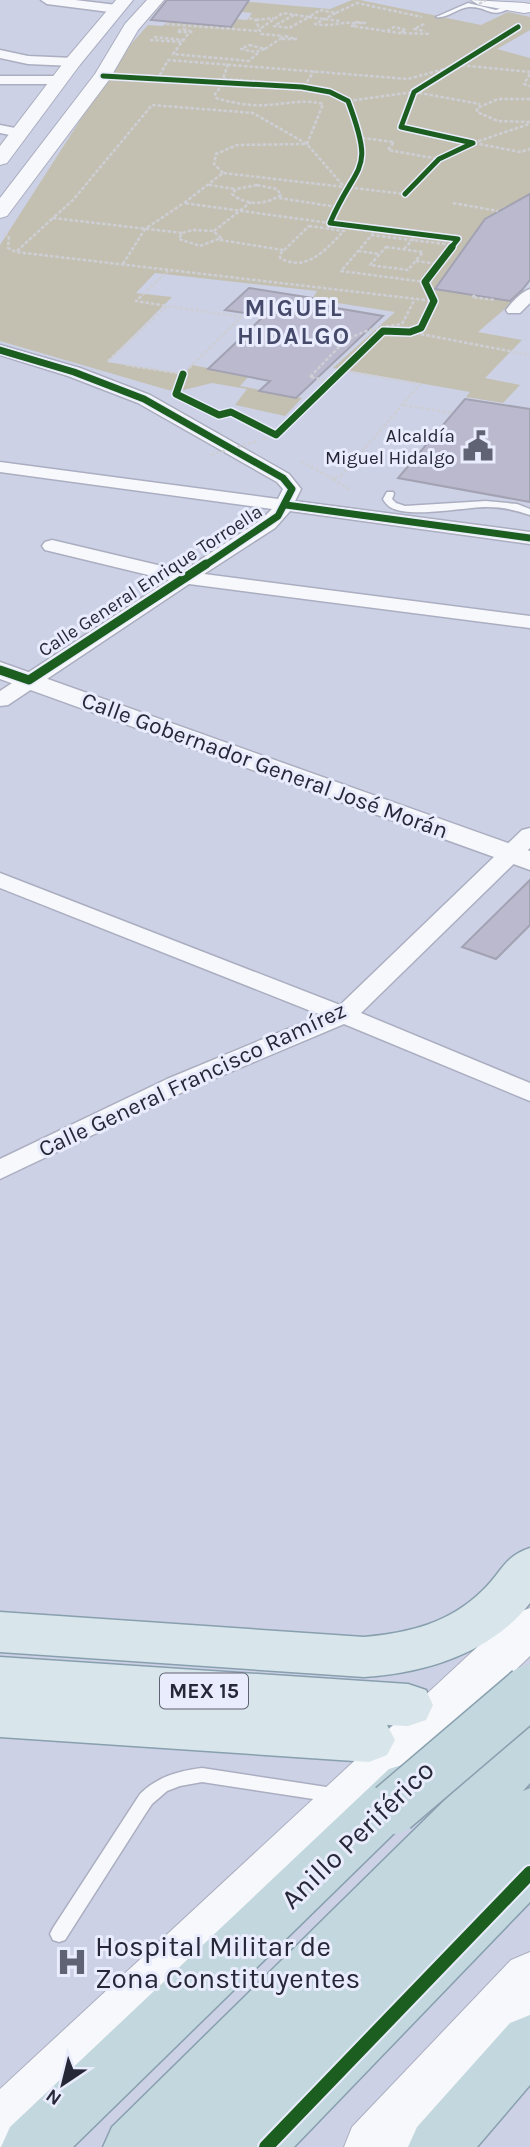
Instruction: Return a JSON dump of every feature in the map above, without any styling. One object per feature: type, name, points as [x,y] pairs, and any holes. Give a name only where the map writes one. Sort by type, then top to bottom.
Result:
[{"type":"highway","name":"Anillo Periférico","points":[[31,2147],[530,1667]]},
{"type":"highway","points":[[43,2147],[393,1808],[530,1691]]},
{"type":"highway","points":[[133,2147],[530,1749]]},
{"type":"highway","points":[[197,2147],[530,1811]]},
{"type":"highway","points":[[253,2147],[530,1865]]},
{"type":"highway","points":[[438,2147],[513,2062]]},
{"type":"main road","points":[[0,212],[103,76],[131,28],[156,0]]},
{"type":"main road","points":[[483,1],[522,8]]},
{"type":"main road","points":[[0,159],[73,62],[121,5]]},
{"type":"main road","points":[[0,1632],[364,1657],[389,1656],[414,1651],[466,1629],[495,1609],[530,1567]]},
{"type":"main road","points":[[0,2127],[530,1627]]},
{"type":"main road","name":"MEX 15","points":[[0,1678],[408,1705]]},
{"type":"main road","name":"MEX 15","points":[[0,1716],[369,1740]]},
{"type":"main road","points":[[372,2147],[530,1977]]},
{"type":"street","points":[[47,0],[121,5]]},
{"type":"street","points":[[0,54],[28,60],[73,62]]},
{"type":"street","points":[[0,80],[59,80]]},
{"type":"street","points":[[0,129],[20,133]]},
{"type":"street","points":[[0,350],[74,372],[144,399],[283,478],[292,489],[285,505]]},
{"type":"street","points":[[0,467],[524,534]]},
{"type":"street","name":"Calle General Enrique Torroella","points":[[0,700],[268,524],[285,505]]},
{"type":"street","points":[[52,546],[186,578],[530,622]]},
{"type":"street","name":"Calle Gobernador General José Morán","points":[[0,670],[523,850]]},
{"type":"street","name":"Calle General Francisco Ramírez","points":[[0,1170],[176,1085],[344,1015],[523,850]]},
{"type":"street","points":[[0,880],[344,1015],[530,1093]]},
{"type":"lane","points":[[439,18],[468,5],[497,12],[522,8]]},
{"type":"lane","points":[[390,494],[387,499],[393,505],[404,509],[505,505],[530,512]]},
{"type":"lane","points":[[59,1934],[142,1802],[164,1783],[202,1775],[351,1797]]},
{"type":"path","points":[[341,22],[331,27],[315,24],[357,3],[421,17]]},
{"type":"path","points":[[295,15],[274,26],[289,28],[320,10],[336,13]]},
{"type":"path","points":[[165,24],[259,30],[284,13],[399,33],[431,34]]},
{"type":"path","points":[[249,18],[275,18]]},
{"type":"path","points":[[191,23],[179,30],[192,31],[173,54],[249,61],[281,38],[261,34],[256,20]]},
{"type":"path","points":[[386,31],[394,27],[406,30],[399,33]]},
{"type":"path","points":[[150,38],[183,41]]},
{"type":"path","points":[[259,52],[241,49],[253,45],[265,49]]},
{"type":"path","points":[[410,104],[414,92],[479,52]]},
{"type":"path","points":[[157,80],[168,60],[408,79],[459,65],[530,73],[524,84],[530,86]]},
{"type":"path","points":[[228,64],[223,79],[255,81],[253,85]]},
{"type":"path","points":[[307,82],[314,71]]},
{"type":"path","points":[[103,76],[170,81]]},
{"type":"path","points":[[210,83],[265,85]]},
{"type":"path","points":[[223,83],[215,94],[216,98],[235,104],[275,105],[296,99],[323,104],[307,144]]},
{"type":"path","points":[[290,86],[321,90]]},
{"type":"path","points":[[352,113],[343,99],[414,92],[480,104],[498,99],[530,99]]},
{"type":"path","points":[[480,104],[477,111],[488,119],[530,123]]},
{"type":"path","points":[[16,252],[73,200],[152,105],[253,113],[307,144],[346,189]]},
{"type":"path","points":[[461,144],[473,143],[530,123]]},
{"type":"path","points":[[357,125],[362,138],[362,150]]},
{"type":"path","points":[[362,138],[394,142],[388,150],[439,159]]},
{"type":"path","points":[[473,143],[520,152],[530,149]]},
{"type":"path","points":[[307,144],[237,145],[216,154],[214,164],[223,173],[274,180],[405,194],[415,191]]},
{"type":"path","points":[[430,167],[450,153]]},
{"type":"path","points":[[329,226],[346,189],[358,172]]},
{"type":"path","points":[[123,264],[145,229],[223,173]]},
{"type":"path","points":[[208,185],[236,189],[264,186],[274,180]]},
{"type":"path","points":[[264,186],[280,192],[278,198]]},
{"type":"path","points":[[236,189],[232,194],[234,197],[251,202],[278,198],[337,206]]},
{"type":"path","points":[[213,231],[242,212],[251,202]]},
{"type":"path","points":[[184,203],[329,226],[458,239],[425,282],[430,310],[421,328],[410,332]]},
{"type":"path","points":[[447,205],[498,211]]},
{"type":"path","points":[[447,205],[462,213],[462,217]]},
{"type":"path","points":[[53,218],[182,233],[193,230],[213,231],[220,235],[220,240]]},
{"type":"path","points":[[86,227],[92,222]]},
{"type":"path","points":[[309,226],[329,226],[344,231],[314,260],[297,264],[280,258],[284,250],[309,226]]},
{"type":"path","points":[[367,230],[358,251],[341,271],[425,282]]},
{"type":"path","points":[[182,233],[179,236],[180,241],[191,245],[205,245],[220,240],[284,250]]},
{"type":"path","points":[[0,234],[9,236],[8,248],[16,252],[415,299],[430,310]]},
{"type":"path","points":[[403,249],[419,234]]},
{"type":"path","points":[[386,247],[423,252],[408,270],[370,265],[380,254],[386,247]]},
{"type":"path","points":[[358,251],[380,254]]},
{"type":"path","points":[[416,261],[439,264]]},
{"type":"path","points":[[382,276],[390,268]]},
{"type":"path","points":[[102,356],[107,362],[181,379],[241,317],[136,301],[169,270]]},
{"type":"path","points":[[329,381],[310,377],[350,337],[373,328],[402,324],[415,299]]},
{"type":"path","points":[[430,310],[447,303]]},
{"type":"path","points":[[460,306],[487,310],[523,305]]},
{"type":"path","points":[[107,362],[167,306]]},
{"type":"path","points":[[366,347],[383,331],[410,332],[530,355]]},
{"type":"path","points":[[320,390],[349,362]]},
{"type":"path","points":[[298,459],[333,479],[342,475],[420,384],[340,370]]},
{"type":"path","points":[[403,405],[452,414]]},
{"type":"path","points":[[264,429],[275,440],[285,426]]},
{"type":"path","points":[[211,455],[257,441]]},
{"type":"shaded area","points":[[229,0],[330,9],[352,0],[360,0],[481,25],[508,12],[530,17],[530,30],[497,49],[530,58],[530,211],[506,206],[484,220],[530,255],[466,245],[435,288],[514,301],[478,332],[522,340],[485,378],[520,385],[503,403],[466,397],[470,392],[333,368],[395,312],[312,299],[317,291],[155,273],[136,293],[172,297],[107,362],[183,374],[192,365],[249,376],[240,386],[302,398],[285,416],[235,405],[247,389],[212,383],[180,391],[168,390],[0,341],[0,245],[124,52],[148,25],[163,26],[167,22],[231,27],[236,19],[247,20],[252,13],[241,12],[243,7]]},
{"type":"building","points":[[167,0],[249,0],[231,27],[151,20]]},
{"type":"building","points":[[530,194],[530,280],[522,290],[510,301],[435,289],[485,219]]},
{"type":"building","points":[[249,288],[312,298],[307,303],[383,316],[296,398],[259,391],[270,381],[208,369],[264,316],[225,310]]},
{"type":"building","name":"Alcaldía Miguel Hidalgo","points":[[465,399],[530,409],[530,502],[398,478]]},
{"type":"building","points":[[530,880],[530,925],[496,959],[462,947]]},
{"type":"cycle path","points":[[405,194],[439,159],[473,143],[401,127],[414,92],[518,27]]},
{"type":"cycle path","points":[[103,76],[302,87],[330,92],[348,101],[364,149],[359,172],[330,223],[458,239],[425,282],[434,301],[421,328],[410,332],[383,331],[276,435],[231,412],[219,415],[176,394],[183,374]]},
{"type":"cycle path","points":[[0,350],[74,372],[144,399],[283,478],[292,489],[278,516],[268,524],[29,680],[0,670]]},
{"type":"cycle path","points":[[286,505],[530,538]]},
{"type":"cycle path","points":[[266,2147],[530,1873]]},
{"type":"place","name":"Alcaldía Miguel Hidalgo","points":[[478,446]]},
{"type":"place","name":"Hospital Militar de Zona Constituyentes","points":[[72,1962]]},
{"type":"district","name":"MIGUEL HIDALGO","points":[[294,322]]}]
